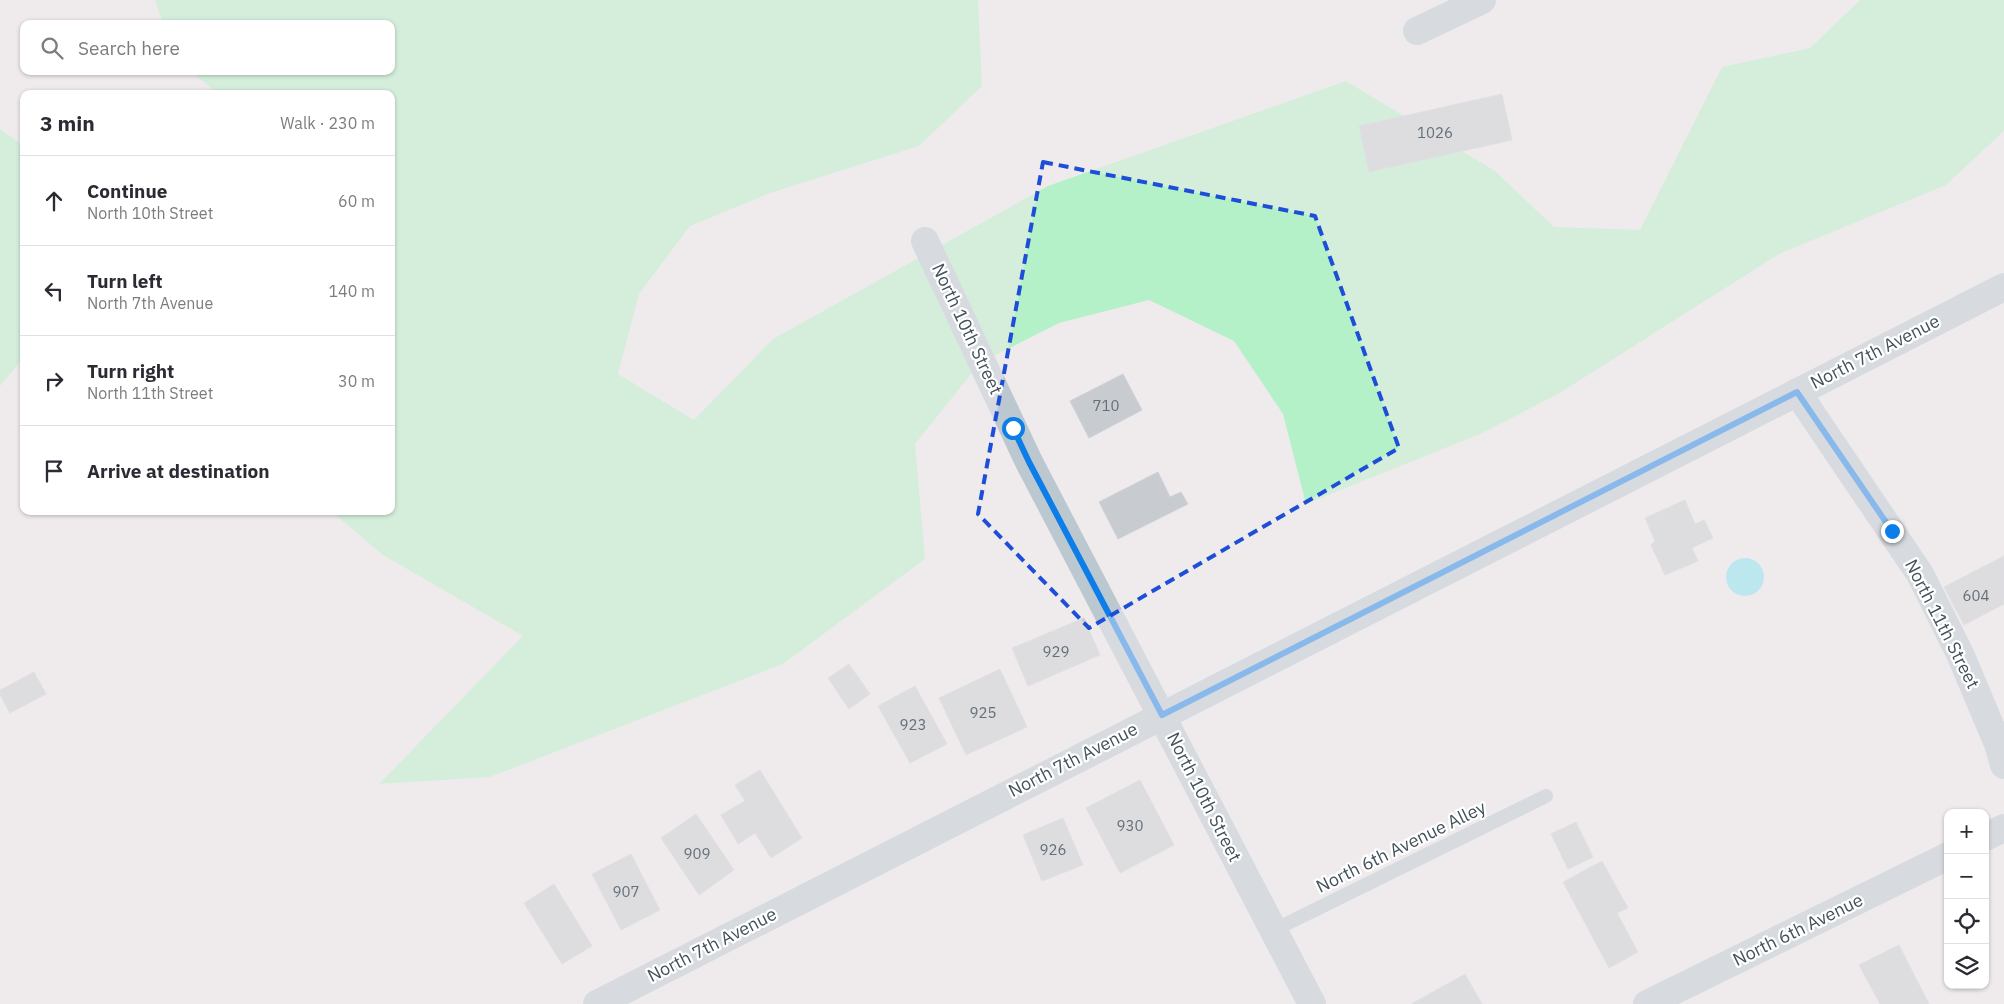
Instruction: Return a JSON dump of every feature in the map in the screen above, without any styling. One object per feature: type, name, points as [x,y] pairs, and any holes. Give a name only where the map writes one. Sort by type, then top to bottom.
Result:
[{"type":"street","points":[[1417,31],[1482,0]]},
{"type":"street","name":"North 10th Street","points":[[925,240],[1029,462],[1312,1004]]},
{"type":"street","name":"North 7th Avenue","points":[[597,1004],[2004,287]]},
{"type":"street","name":"North 11th Street","points":[[1797,392],[1920,574],[1961,656],[1998,744],[2004,765]]},
{"type":"street","points":[[1989,835],[2004,828]]},
{"type":"street","name":"North 6th Avenue","points":[[1647,1004],[1944,858]]},
{"type":"lane","name":"North 6th Avenue Alley","points":[[1274,930],[1546,796]]},
{"type":"highlighted area","points":[[1043,162],[1315,216],[1399,448],[1089,628],[978,514]]},
{"type":"green space","points":[[155,0],[978,0],[982,86],[919,146],[770,193],[690,226],[639,294],[618,374],[694,420],[773,339],[1048,186],[1346,81],[1495,171],[1554,227],[1640,230],[1722,67],[1810,48],[1860,0],[2004,0],[2004,131],[1946,185],[1779,254],[1558,394],[1480,434],[1306,504],[1283,414],[1234,341],[1149,300],[1059,323],[980,363],[915,444],[925,559],[783,664],[490,777],[379,784],[523,636],[383,555],[336,515],[395,515],[395,90],[213,90],[196,75],[395,75],[395,20],[162,20]]},
{"type":"green space","points":[[0,129],[20,143],[20,362],[0,386]]},
{"type":"water","points":[[1745,558],[1758,564],[1764,577],[1758,590],[1745,596],[1732,590],[1726,577],[1732,564]]},
{"type":"building","points":[[1502,94],[1512,140],[1369,172],[1359,126]]},
{"type":"building","points":[[1123,374],[1142,410],[1089,438],[1070,401]]},
{"type":"building","points":[[1158,472],[1170,497],[1181,492],[1188,504],[1118,539],[1099,502]]},
{"type":"building","points":[[1685,500],[1695,524],[1704,520],[1713,538],[1692,548],[1698,561],[1665,575],[1651,545],[1655,541],[1645,518]]},
{"type":"building","points":[[2004,556],[2004,604],[1964,625],[1944,587]]},
{"type":"building","points":[[1084,618],[1100,655],[1028,686],[1012,648]]},
{"type":"building","points":[[849,664],[870,694],[849,709],[828,678]]},
{"type":"building","points":[[1000,669],[1027,727],[966,755],[939,698]]},
{"type":"building","points":[[34,672],[46,694],[10,713],[0,695],[0,690]]},
{"type":"building","points":[[915,686],[947,744],[910,763],[878,706]]},
{"type":"building","points":[[760,770],[802,838],[771,858],[755,833],[738,844],[721,815],[745,801],[735,785]]},
{"type":"building","points":[[1140,780],[1174,845],[1120,873],[1086,808]]},
{"type":"building","points":[[696,814],[734,870],[699,895],[661,838]]},
{"type":"building","points":[[1063,818],[1083,865],[1042,881],[1023,835]]},
{"type":"building","points":[[1576,822],[1593,857],[1568,869],[1551,834]]},
{"type":"building","points":[[631,854],[660,910],[621,930],[592,874]]},
{"type":"building","points":[[1602,861],[1628,908],[1617,913],[1638,952],[1609,968],[1563,882]]},
{"type":"building","points":[[554,884],[592,946],[562,964],[524,903]]},
{"type":"building","points":[[1899,945],[1929,1004],[1880,1004],[1859,965]]},
{"type":"building","points":[[1465,974],[1482,1004],[1413,1004],[1413,1003]]},
{"type":"route","points":[[1013,428],[1162,715],[1797,392],[1892,531]]}]
